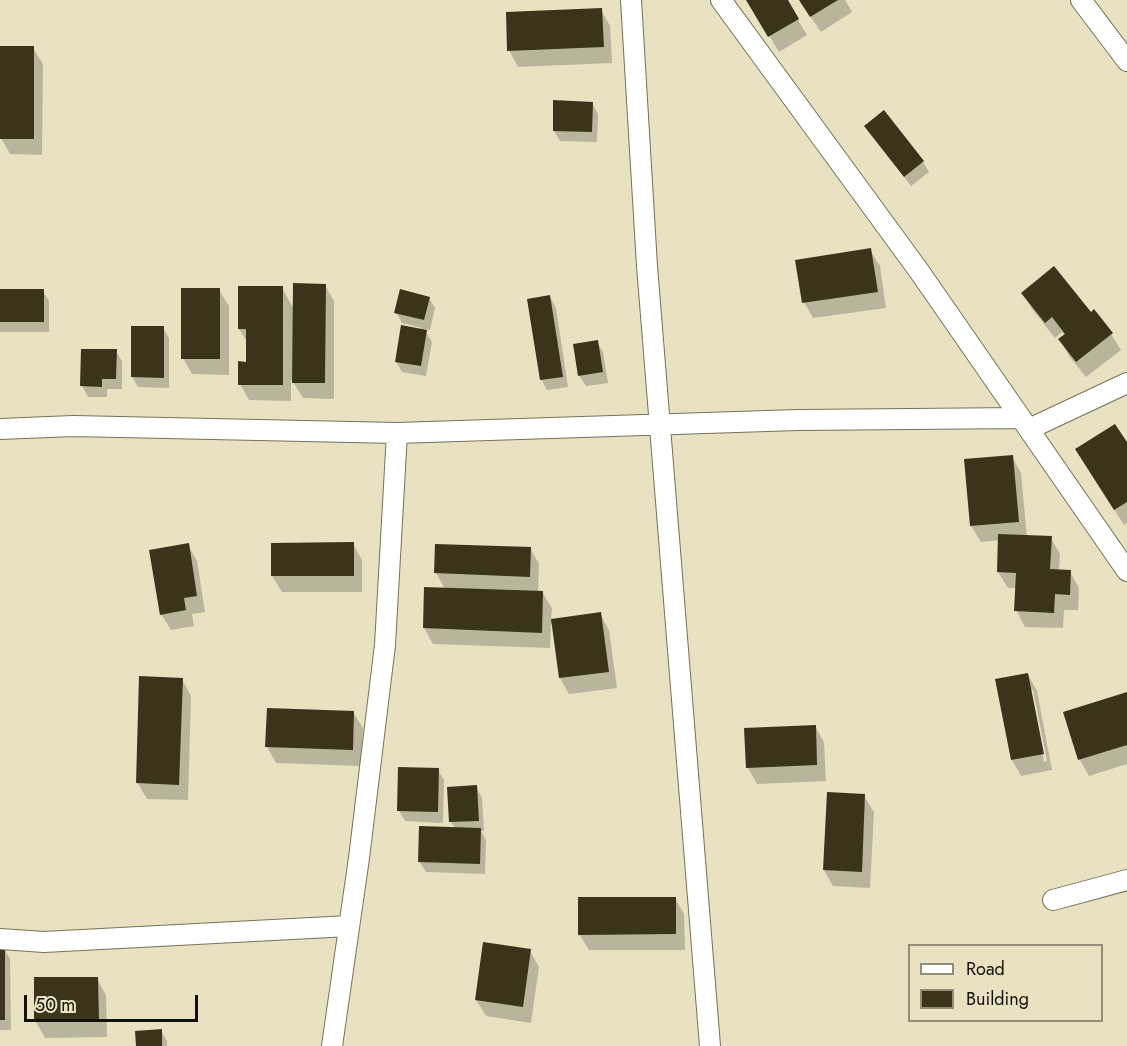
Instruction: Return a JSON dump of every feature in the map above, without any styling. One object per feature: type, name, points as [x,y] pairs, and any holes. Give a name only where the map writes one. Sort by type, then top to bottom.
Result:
[{"type":"street","points":[[631,0],[647,266],[710,1046]]},
{"type":"street","points":[[721,0],[919,271],[1127,571]]},
{"type":"street","points":[[1081,0],[1127,61]]},
{"type":"street","points":[[0,429],[73,426],[397,433],[660,423],[1025,424],[1127,383]]},
{"type":"street","points":[[332,1046],[385,645],[397,433]]},
{"type":"street","points":[[1053,900],[1127,880]]},
{"type":"street","points":[[0,939],[44,942],[349,926]]},
{"type":"building","points":[[746,0],[788,0],[799,19],[768,37]]},
{"type":"building","points":[[799,0],[838,0],[810,17]]},
{"type":"building","points":[[602,8],[604,47],[507,51],[506,12]]},
{"type":"building","points":[[0,46],[34,46],[34,139],[0,139]]},
{"type":"building","points":[[553,100],[593,102],[592,132],[553,131]]},
{"type":"building","points":[[884,110],[924,161],[904,177],[864,126]]},
{"type":"building","points":[[871,248],[878,292],[802,303],[795,260]]},
{"type":"building","points":[[1054,266],[1091,312],[1094,309],[1113,333],[1076,362],[1058,339],[1065,334],[1052,317],[1045,323],[1021,293]]},
{"type":"building","points":[[293,283],[326,284],[325,383],[292,383]]},
{"type":"building","points":[[238,286],[283,286],[283,385],[238,385],[238,361],[246,362],[246,329],[238,329]]},
{"type":"building","points":[[181,288],[220,288],[220,359],[181,359]]},
{"type":"building","points":[[0,289],[44,289],[44,322],[0,322]]},
{"type":"building","points":[[400,289],[430,297],[424,320],[394,313]]},
{"type":"building","points":[[550,295],[563,377],[540,380],[527,299]]},
{"type":"building","points":[[401,325],[427,330],[421,366],[395,362]]},
{"type":"building","points":[[131,326],[164,326],[164,378],[131,377]]},
{"type":"building","points":[[598,340],[603,372],[578,376],[573,344]]},
{"type":"building","points":[[81,349],[117,349],[116,379],[102,379],[102,387],[80,386]]},
{"type":"building","points":[[1115,424],[1127,442],[1127,502],[1114,510],[1075,449]]},
{"type":"building","points":[[1013,455],[1019,522],[970,526],[964,459]]},
{"type":"building","points":[[998,534],[1052,536],[1050,569],[1071,570],[1070,595],[1055,594],[1054,613],[1014,611],[1016,573],[997,572]]},
{"type":"building","points":[[354,542],[354,576],[271,576],[271,543]]},
{"type":"building","points":[[189,543],[197,596],[184,598],[186,610],[160,615],[149,550]]},
{"type":"building","points":[[435,544],[531,547],[530,577],[434,573]]},
{"type":"building","points":[[424,587],[543,591],[542,633],[423,628]]},
{"type":"building","points":[[601,612],[609,672],[559,678],[551,619]]},
{"type":"building","points":[[1028,673],[1044,754],[1011,760],[995,679]]},
{"type":"building","points":[[139,676],[183,678],[179,785],[136,783]]},
{"type":"building","points":[[1127,692],[1127,745],[1078,760],[1063,712]]},
{"type":"building","points":[[267,708],[354,711],[353,750],[265,747]]},
{"type":"building","points":[[816,725],[817,765],[746,768],[744,728]]},
{"type":"building","points":[[398,767],[439,768],[438,812],[397,811]]},
{"type":"building","points":[[477,785],[479,821],[449,822],[447,787]]},
{"type":"building","points":[[827,792],[865,794],[862,872],[823,870]]},
{"type":"building","points":[[419,826],[481,828],[480,864],[418,862]]},
{"type":"building","points":[[578,897],[676,897],[676,934],[578,935]]},
{"type":"building","points":[[483,942],[531,949],[523,1007],[475,1000]]},
{"type":"building","points":[[0,947],[5,947],[5,1020],[0,1020]]},
{"type":"building","points":[[34,977],[98,977],[99,1021],[34,1022]]},
{"type":"building","points":[[162,1029],[162,1046],[136,1046],[135,1031]]}]
